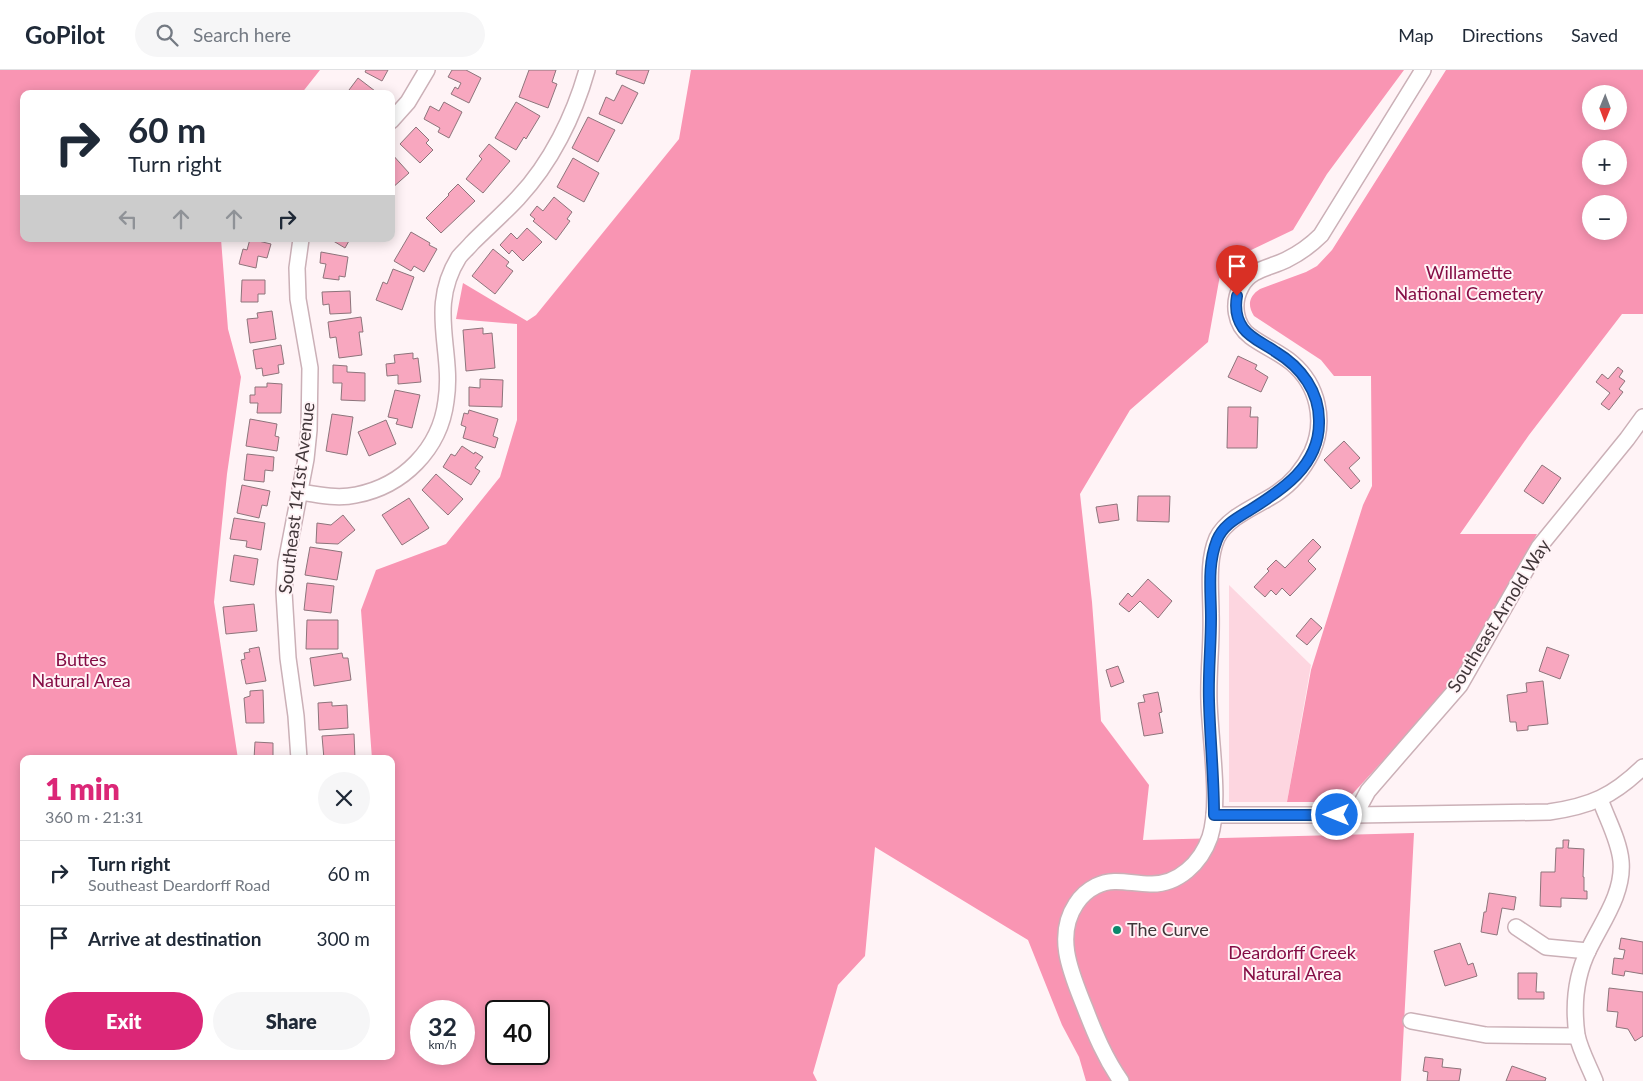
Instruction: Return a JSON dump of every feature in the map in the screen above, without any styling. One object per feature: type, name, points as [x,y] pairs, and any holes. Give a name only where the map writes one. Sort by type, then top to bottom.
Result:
[{"type":"street","points":[[395,117],[408,102],[426,70]]},
{"type":"street","points":[[300,492],[325,496],[354,496],[373,491],[403,475],[419,461],[430,447],[441,425],[447,400],[447,375],[442,318],[444,299],[451,275],[460,256],[518,197],[551,154],[578,100],[587,70]]},
{"type":"street","points":[[1121,1081],[1100,1046],[1068,962],[1066,934],[1069,918],[1083,895],[1098,885],[1114,881],[1161,884],[1172,881],[1181,876],[1197,861],[1205,849],[1214,815],[1209,700],[1211,567],[1213,552],[1217,538],[1224,527],[1279,492],[1293,480],[1305,465],[1312,450],[1319,424],[1314,393],[1303,375],[1293,364],[1249,336],[1236,314],[1237,296],[1242,285],[1250,275],[1296,255],[1311,245],[1322,234],[1423,70]]},
{"type":"street","name":"Southeast 141st Avenue","points":[[299,755],[296,716],[288,658],[284,592],[286,563],[300,492],[309,430],[310,368],[298,299],[297,268],[301,242]]},
{"type":"street","name":"Southeast Arnold Way","points":[[1355,815],[1368,791],[1460,685],[1539,548],[1628,439],[1643,416]]},
{"type":"street","points":[[1214,815],[1549,812],[1575,808],[1600,799],[1617,790],[1643,767]]},
{"type":"street","points":[[1595,1081],[1578,1036],[1576,991],[1588,951],[1609,910],[1618,886],[1621,861],[1600,799]]},
{"type":"street","points":[[1516,927],[1546,947],[1588,951]]},
{"type":"street","points":[[1411,1021],[1486,1035],[1578,1036]]},
{"type":"shaded area","points":[[1229,585],[1311,665],[1287,802],[1229,802]]},
{"type":"green space","points":[[0,70],[320,70],[304,90],[20,90],[20,242],[221,242],[228,329],[241,377],[227,474],[214,602],[237,755],[20,755],[20,1060],[395,1060],[395,755],[372,755],[361,610],[376,570],[446,544],[500,477],[517,420],[517,324],[456,319],[463,283],[527,321],[536,315],[679,139],[691,70],[1404,70],[1327,174],[1293,230],[1222,264],[1208,342],[1130,410],[1080,494],[1092,602],[1101,721],[1149,785],[1143,840],[1414,833],[1401,1081],[1086,1081],[1079,1057],[1062,1025],[1028,940],[875,847],[865,956],[838,985],[813,1073],[817,1081],[0,1081]]},
{"type":"green space","name":"Willamette National Cemetery","points":[[1446,70],[1643,70],[1643,314],[1622,314],[1529,435],[1460,534],[1537,534],[1449,689],[1345,802],[1287,802],[1311,670],[1363,505],[1372,486],[1371,376],[1334,376],[1321,360],[1254,316],[1250,308],[1251,298],[1260,289],[1317,266],[1332,250]]},
{"type":"building","points":[[366,70],[388,70],[382,81],[365,72]]},
{"type":"building","points":[[452,70],[466,70],[481,78],[469,103],[451,94],[455,87],[458,89],[461,83],[448,77]]},
{"type":"building","points":[[529,70],[556,70],[552,82],[557,84],[548,108],[519,97]]},
{"type":"building","points":[[617,70],[649,70],[644,84],[616,74]]},
{"type":"building","points":[[358,78],[374,90],[349,90]]},
{"type":"building","points":[[622,85],[638,93],[622,124],[599,114],[606,97],[614,101]]},
{"type":"building","points":[[444,102],[462,112],[449,138],[438,132],[440,128],[424,119],[430,106],[439,111]]},
{"type":"building","points":[[516,102],[540,116],[526,139],[524,137],[516,150],[495,138]]},
{"type":"building","points":[[588,117],[615,130],[598,162],[572,148]]},
{"type":"building","points":[[416,127],[429,140],[426,143],[433,150],[420,163],[400,144]]},
{"type":"building","points":[[489,144],[510,161],[483,193],[466,179],[482,159],[479,156]]},
{"type":"building","points":[[395,157],[409,173],[395,185]]},
{"type":"building","points":[[573,158],[599,173],[584,202],[557,187]]},
{"type":"building","points":[[458,184],[475,201],[441,233],[426,218]]},
{"type":"building","points":[[554,197],[572,212],[567,219],[570,221],[556,240],[533,221],[535,219],[530,215],[537,206],[543,211]]},
{"type":"building","points":[[527,228],[542,242],[523,261],[512,250],[509,254],[500,245],[511,233],[517,239]]},
{"type":"building","points":[[411,232],[437,249],[424,272],[414,266],[411,271],[394,261]]},
{"type":"building","points":[[249,242],[271,244],[267,258],[258,256],[256,268],[239,264],[243,249],[247,250]]},
{"type":"building","points":[[335,242],[348,242],[345,248]]},
{"type":"building","points":[[493,249],[509,262],[506,266],[513,271],[495,294],[472,276]]},
{"type":"building","points":[[321,252],[348,257],[345,277],[339,276],[339,280],[323,278],[326,264],[320,263]]},
{"type":"building","points":[[393,269],[414,277],[402,310],[376,300],[383,282],[387,284]]},
{"type":"building","points":[[242,280],[265,280],[265,294],[258,294],[258,302],[241,302]]},
{"type":"building","points":[[350,291],[351,313],[330,314],[329,304],[323,305],[322,292]]},
{"type":"building","points":[[272,311],[276,339],[250,343],[247,319],[258,318],[257,313]]},
{"type":"building","points":[[361,317],[363,332],[359,332],[362,355],[339,358],[336,337],[330,338],[328,322]]},
{"type":"building","points":[[483,328],[483,334],[492,333],[495,368],[466,371],[463,330]]},
{"type":"building","points":[[281,345],[284,364],[278,365],[279,373],[263,376],[262,368],[256,369],[253,350]]},
{"type":"building","points":[[413,353],[413,359],[418,358],[421,382],[398,384],[398,375],[387,376],[386,364],[395,363],[394,355]]},
{"type":"building","points":[[1238,356],[1257,365],[1255,369],[1268,377],[1261,392],[1228,377]]},
{"type":"building","points":[[333,365],[347,366],[347,372],[365,373],[365,401],[341,400],[342,383],[333,383]]},
{"type":"building","points":[[1618,367],[1623,371],[1619,377],[1625,381],[1619,389],[1623,392],[1609,410],[1601,404],[1610,393],[1596,382],[1602,374],[1608,379]]},
{"type":"building","points":[[480,379],[503,380],[502,407],[469,406],[469,387],[480,388]]},
{"type":"building","points":[[267,383],[282,384],[281,413],[257,413],[258,403],[250,403],[250,395],[255,395],[255,387],[267,387]]},
{"type":"building","points":[[395,390],[420,395],[412,428],[396,424],[398,419],[388,417]]},
{"type":"building","points":[[1228,407],[1251,407],[1250,417],[1258,417],[1257,448],[1227,448]]},
{"type":"building","points":[[469,410],[498,419],[493,436],[498,438],[495,448],[463,438],[466,427],[461,425],[464,413],[468,414]]},
{"type":"building","points":[[332,414],[353,417],[347,455],[326,451]]},
{"type":"building","points":[[250,419],[277,424],[275,436],[279,437],[277,451],[246,446]]},
{"type":"building","points":[[386,420],[396,444],[369,456],[358,432]]},
{"type":"building","points":[[1344,441],[1360,458],[1349,468],[1360,481],[1351,489],[1324,460]]},
{"type":"building","points":[[462,446],[474,454],[475,452],[483,457],[475,468],[480,471],[471,485],[443,467],[451,454],[455,456]]},
{"type":"building","points":[[247,454],[274,457],[273,471],[265,470],[264,482],[244,480]]},
{"type":"building","points":[[1542,465],[1561,478],[1543,504],[1524,491]]},
{"type":"building","points":[[436,474],[463,499],[448,515],[422,490]]},
{"type":"building","points":[[242,485],[270,491],[267,506],[262,505],[259,518],[237,513]]},
{"type":"building","points":[[1138,496],[1170,496],[1169,522],[1137,521]]},
{"type":"building","points":[[409,498],[429,528],[402,545],[382,515]]},
{"type":"building","points":[[1117,504],[1119,520],[1099,523],[1096,507]]},
{"type":"building","points":[[343,515],[355,530],[338,544],[316,543],[317,523],[331,525]]},
{"type":"building","points":[[234,518],[265,523],[261,550],[246,547],[247,541],[230,539]]},
{"type":"building","points":[[1313,539],[1321,547],[1308,561],[1316,569],[1290,596],[1282,588],[1276,595],[1271,590],[1265,597],[1254,587],[1269,571],[1267,569],[1276,560],[1285,568]]},
{"type":"building","points":[[310,547],[342,552],[337,580],[305,575]]},
{"type":"building","points":[[234,555],[258,559],[254,585],[230,581]]},
{"type":"building","points":[[1148,579],[1172,601],[1158,618],[1140,601],[1129,612],[1119,604],[1128,593],[1132,597]]},
{"type":"building","points":[[307,583],[334,586],[331,613],[304,610]]},
{"type":"building","points":[[254,604],[257,631],[226,634],[223,607]]},
{"type":"building","points":[[1311,618],[1322,628],[1307,645],[1296,636]]},
{"type":"building","points":[[307,620],[338,620],[338,649],[306,649]]},
{"type":"building","points":[[259,647],[266,681],[246,684],[241,660],[245,659],[244,653],[250,652],[249,649]]},
{"type":"building","points":[[1547,647],[1569,655],[1560,679],[1539,671]]},
{"type":"building","points":[[342,653],[343,658],[348,658],[351,680],[314,686],[310,658]]},
{"type":"building","points":[[1118,666],[1124,682],[1111,687],[1106,670]]},
{"type":"building","points":[[1543,681],[1548,724],[1528,726],[1528,730],[1517,731],[1516,722],[1510,722],[1507,695],[1527,692],[1526,683]]},
{"type":"building","points":[[263,690],[264,723],[246,723],[244,698],[250,696],[250,691]]},
{"type":"building","points":[[1158,692],[1162,712],[1159,713],[1163,733],[1144,736],[1138,703],[1145,702],[1143,695]]},
{"type":"building","points":[[332,702],[332,706],[347,705],[348,728],[319,730],[318,703]]},
{"type":"building","points":[[354,734],[355,755],[324,755],[322,736]]},
{"type":"building","points":[[255,742],[273,743],[273,755],[254,755]]},
{"type":"building","points":[[1563,840],[1569,840],[1568,848],[1584,849],[1583,877],[1584,891],[1587,891],[1587,899],[1561,898],[1561,907],[1540,906],[1541,872],[1555,872],[1556,848],[1563,848]]},
{"type":"building","points":[[1489,893],[1516,897],[1514,910],[1502,908],[1497,935],[1481,932]]},
{"type":"building","points":[[1621,938],[1643,942],[1643,974],[1625,971],[1624,976],[1612,974],[1614,958],[1623,959],[1625,950],[1619,949]]},
{"type":"building","points":[[1460,943],[1468,965],[1473,963],[1477,976],[1445,986],[1434,951]]},
{"type":"building","points":[[1518,973],[1537,973],[1536,992],[1544,992],[1544,999],[1518,999]]},
{"type":"building","points":[[1609,988],[1643,992],[1643,1036],[1635,1041],[1628,1029],[1616,1027],[1618,1012],[1607,1011]]},
{"type":"building","points":[[1425,1057],[1443,1059],[1442,1067],[1461,1069],[1459,1081],[1427,1081],[1428,1072],[1423,1071]]},
{"type":"building","points":[[1512,1066],[1546,1078],[1545,1081],[1506,1081]]},
{"type":"place","name":"The Curve","points":[[1117,930]]},
{"type":"route","points":[[1237,296],[1236,314],[1249,336],[1278,352],[1303,375],[1314,393],[1319,424],[1318,435],[1312,450],[1305,465],[1293,480],[1279,492],[1224,527],[1217,538],[1213,552],[1211,567],[1209,700],[1214,815],[1337,815]]},
{"type":"park label","name":"Buttes Natural Area","points":[[81,670]]},
{"type":"park label","name":"Deardorff Creek Natural Area","points":[[1292,963]]}]
